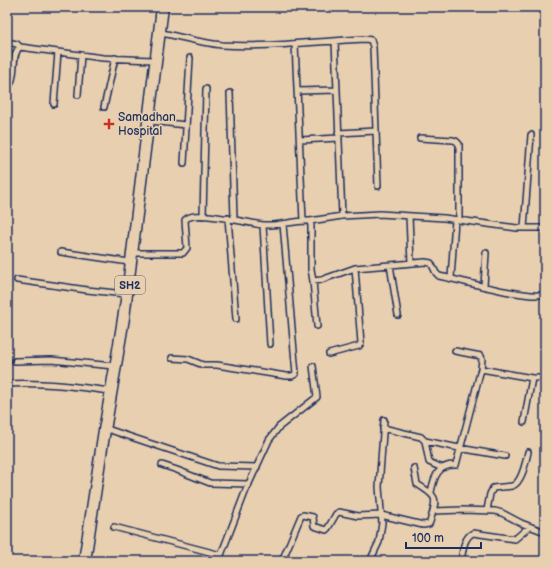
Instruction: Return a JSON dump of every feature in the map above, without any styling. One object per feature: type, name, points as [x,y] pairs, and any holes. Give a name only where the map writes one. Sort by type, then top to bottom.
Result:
[{"type":"main road","name":"SH2","points":[[82,561],[109,390],[119,350],[160,7]]},
{"type":"main road","name":"SH2","points":[[87,561],[134,253],[165,7]]},
{"type":"street","points":[[162,33],[220,44],[295,44],[371,40],[378,186]]},
{"type":"street","points":[[335,41],[342,216]]},
{"type":"street","points":[[7,42],[20,46],[81,55],[153,60]]},
{"type":"street","points":[[295,44],[303,221]]},
{"type":"street","points":[[7,88],[12,83],[16,52],[20,46]]},
{"type":"street","points":[[54,104],[58,52]]},
{"type":"street","points":[[78,95],[81,55]]},
{"type":"street","points":[[104,107],[115,58]]},
{"type":"street","points":[[184,163],[190,58]]},
{"type":"street","points":[[203,216],[206,89]]},
{"type":"street","points":[[297,91],[337,90]]},
{"type":"street","points":[[230,93],[231,218],[236,319]]},
{"type":"street","points":[[150,121],[186,125]]},
{"type":"street","points":[[300,140],[376,131]]},
{"type":"street","points":[[524,228],[531,135]]},
{"type":"street","points":[[420,138],[453,140],[459,144],[457,220],[451,278]]},
{"type":"street","points":[[134,253],[183,253],[187,248],[185,220],[189,217],[203,216],[231,218],[263,225],[310,221],[342,216],[380,214],[457,220],[517,228],[545,228]]},
{"type":"street","points":[[409,216],[412,263]]},
{"type":"street","points":[[310,221],[311,269],[312,278],[314,281],[317,326]]},
{"type":"street","points":[[172,358],[188,359],[203,365],[286,376],[294,375],[296,371],[283,224]]},
{"type":"street","points":[[263,225],[270,344]]},
{"type":"street","points":[[61,252],[129,262]]},
{"type":"street","points":[[484,286],[486,253]]},
{"type":"street","points":[[314,281],[355,268],[429,262],[433,265],[439,276],[511,292],[537,295],[545,294]]},
{"type":"street","points":[[390,265],[398,315]]},
{"type":"street","points":[[329,354],[359,346],[361,343],[355,268]]},
{"type":"street","points":[[18,280],[125,294]]},
{"type":"street","points":[[431,492],[435,476],[442,468],[448,465],[456,465],[481,369],[481,356],[455,351]]},
{"type":"street","points":[[15,362],[51,360],[114,366]]},
{"type":"street","points":[[216,561],[269,440],[279,427],[317,397],[313,366]]},
{"type":"street","points":[[481,369],[532,378],[545,378]]},
{"type":"street","points":[[524,422],[532,378]]},
{"type":"street","points":[[7,384],[78,386],[109,390]]},
{"type":"street","points":[[370,561],[379,542],[382,524],[379,487],[384,420]]},
{"type":"street","points":[[383,428],[421,437],[425,441],[506,456]]},
{"type":"street","points":[[107,429],[218,466],[257,467]]},
{"type":"street","points":[[425,441],[429,462],[442,468]]},
{"type":"street","points":[[487,510],[490,494],[493,488],[514,486],[517,484],[528,452]]},
{"type":"street","points":[[162,465],[210,483],[249,484]]},
{"type":"street","points":[[282,561],[302,515],[313,517],[314,526],[326,530],[338,513],[358,516],[381,515],[426,525],[430,522],[434,511],[435,502],[433,494],[417,484],[414,468]]},
{"type":"street","points":[[434,511],[487,510],[502,513],[529,527],[545,532]]},
{"type":"street","points":[[114,527],[220,554]]},
{"type":"street","points":[[461,561],[467,537],[473,532],[515,538],[529,527]]},
{"type":"place","name":"Samadhan Hospital","points":[[109,124]]}]
